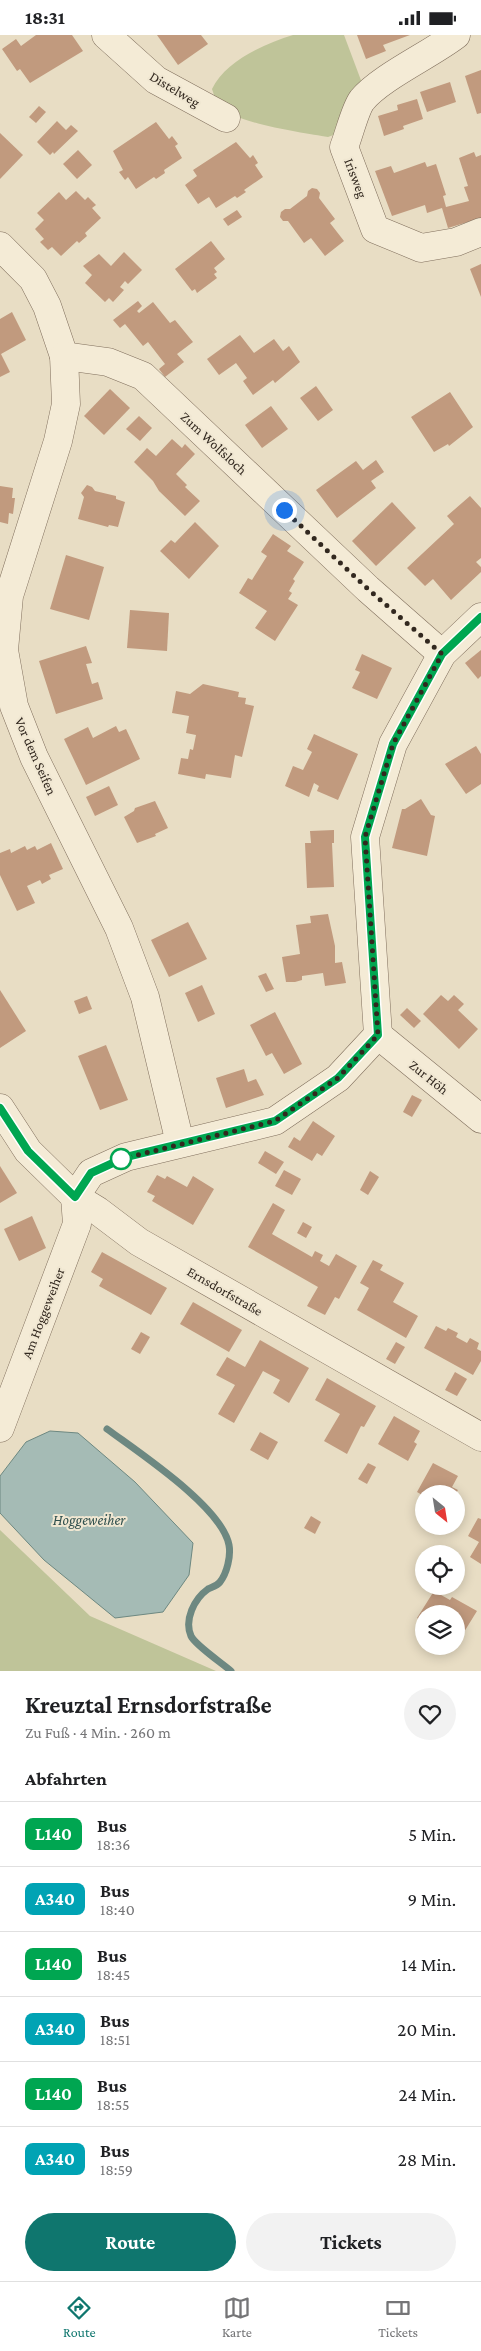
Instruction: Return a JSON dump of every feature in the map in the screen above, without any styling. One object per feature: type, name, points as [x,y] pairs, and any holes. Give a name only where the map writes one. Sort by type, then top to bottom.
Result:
[{"type":"street","name":"Distelweg","points":[[106,35],[156,80],[226,118]]},
{"type":"street","name":"Irisweg","points":[[456,35],[440,48],[381,84],[361,101],[344,147],[375,229],[422,248],[456,242],[481,232]]},
{"type":"street","points":[[0,246],[33,279],[47,306],[64,356]]},
{"type":"street","name":"Zum Wolfsloch","points":[[64,356],[108,362],[143,376],[368,589],[442,654]]},
{"type":"street","name":"Vor dem Seifen","points":[[64,356],[66,405],[58,441],[9,596],[4,650],[14,706],[34,757],[119,928],[145,997],[180,1143]]},
{"type":"street","points":[[75,1197],[91,1173],[126,1157],[275,1121],[338,1078],[378,1035],[365,837],[393,744],[442,654],[481,617]]},
{"type":"street","name":"Zur Höh","points":[[378,1035],[481,1119]]},
{"type":"street","name":"Ernsdorfstraße","points":[[0,1108],[28,1151],[75,1197],[98,1211],[139,1242],[481,1437]]},
{"type":"street","name":"Am Hoggeweiher","points":[[0,1428],[77,1224],[75,1197]]},
{"type":"green space","points":[[293,35],[344,35],[362,83],[336,134],[328,137],[252,122],[225,111],[216,102],[212,89],[226,70],[246,55],[270,43]]},
{"type":"green space","points":[[0,1530],[90,1616],[216,1671],[0,1671]]},
{"type":"water","name":"Hoggeweiher","points":[[50,1431],[78,1433],[135,1482],[193,1543],[189,1575],[163,1612],[115,1618],[44,1560],[0,1513],[0,1476],[26,1442]]},
{"type":"building","points":[[36,35],[72,35],[83,51],[30,83],[20,69],[17,71],[2,49],[16,39],[21,46]]},
{"type":"building","points":[[157,35],[201,35],[208,44],[178,65]]},
{"type":"building","points":[[357,35],[410,35],[383,45],[386,51],[366,59]]},
{"type":"building","points":[[481,70],[481,113],[477,114],[465,76]]},
{"type":"building","points":[[450,82],[456,102],[427,112],[420,92]]},
{"type":"building","points":[[417,99],[423,119],[403,126],[404,129],[384,136],[378,116],[398,110],[397,105]]},
{"type":"building","points":[[39,106],[46,112],[36,123],[29,117]]},
{"type":"building","points":[[57,121],[66,130],[71,125],[78,131],[54,154],[53,152],[50,155],[37,142]]},
{"type":"building","points":[[156,122],[169,139],[172,136],[178,144],[175,146],[182,158],[164,170],[165,173],[156,179],[154,177],[136,189],[128,177],[125,180],[119,172],[123,170],[113,151]]},
{"type":"building","points":[[0,133],[23,155],[0,179]]},
{"type":"building","points":[[236,142],[250,158],[253,155],[258,163],[255,165],[263,177],[244,190],[246,192],[237,198],[235,196],[216,208],[209,197],[198,204],[185,185],[197,176],[193,170]]},
{"type":"building","points":[[78,150],[92,165],[77,179],[63,164]]},
{"type":"building","points":[[474,152],[476,157],[481,155],[481,218],[448,228],[442,208],[427,213],[425,205],[392,216],[375,171],[391,166],[394,173],[425,162],[427,167],[436,164],[446,195],[443,196],[446,207],[469,201],[464,187],[468,186],[459,158]]},
{"type":"building","points":[[312,188],[317,189],[320,193],[319,198],[335,219],[330,223],[344,241],[325,256],[311,238],[304,243],[288,221],[283,221],[280,217],[281,212],[285,209],[290,209],[307,196],[308,191]]},
{"type":"building","points":[[76,191],[85,200],[88,197],[96,205],[92,208],[101,218],[85,233],[87,236],[79,243],[77,241],[61,256],[52,247],[48,250],[40,242],[44,239],[35,229],[44,220],[37,213],[59,192],[66,200]]},
{"type":"building","points":[[237,210],[242,217],[228,226],[223,219]]},
{"type":"building","points":[[211,241],[225,259],[214,268],[217,272],[214,274],[217,278],[197,293],[195,289],[192,291],[175,269]]},
{"type":"building","points":[[124,252],[142,270],[128,284],[125,281],[120,287],[124,290],[113,302],[109,298],[105,302],[85,283],[92,275],[83,266],[99,254],[111,266]]},
{"type":"building","points":[[481,264],[481,297],[470,269]]},
{"type":"building","points":[[138,301],[142,306],[137,311],[139,313],[153,302],[170,323],[175,320],[193,342],[177,354],[184,362],[165,377],[159,369],[165,364],[148,342],[143,346],[125,324],[120,328],[113,320]]},
{"type":"building","points":[[12,312],[26,340],[1,354],[10,372],[0,377],[0,319]]},
{"type":"building","points":[[240,335],[254,353],[274,339],[283,351],[289,346],[300,362],[275,383],[273,380],[253,395],[243,381],[247,378],[236,363],[219,375],[207,359]]},
{"type":"building","points":[[316,386],[333,410],[318,421],[300,398]]},
{"type":"building","points":[[110,389],[130,408],[104,435],[84,416]]},
{"type":"building","points":[[450,392],[473,427],[449,446],[448,444],[434,452],[411,417]]},
{"type":"building","points":[[271,406],[288,429],[262,448],[245,425]]},
{"type":"building","points":[[139,416],[152,428],[140,441],[126,429]]},
{"type":"building","points":[[172,439],[182,448],[185,444],[195,454],[176,474],[187,485],[185,487],[200,501],[185,516],[159,491],[153,481],[134,462],[147,448],[156,456]]},
{"type":"building","points":[[376,460],[384,472],[371,481],[376,488],[337,518],[316,490],[356,461],[363,470]]},
{"type":"building","points":[[87,485],[95,491],[116,496],[116,499],[125,502],[118,527],[109,525],[108,527],[78,519],[84,497],[81,493]]},
{"type":"building","points":[[0,486],[13,488],[12,498],[15,498],[13,514],[9,513],[8,524],[0,522]]},
{"type":"building","points":[[470,496],[481,508],[481,558],[476,562],[481,567],[481,572],[451,600],[433,579],[425,586],[407,568],[454,524],[447,516]]},
{"type":"building","points":[[392,502],[416,528],[376,566],[352,541]]},
{"type":"building","points":[[195,522],[219,546],[189,579],[160,551],[171,540],[175,543]]},
{"type":"building","points":[[273,534],[291,546],[287,551],[304,562],[293,579],[295,581],[289,591],[292,593],[288,599],[298,605],[275,641],[255,628],[267,611],[239,593],[248,578],[252,580],[267,556],[261,552]]},
{"type":"building","points":[[66,555],[104,567],[89,620],[50,609]]},
{"type":"building","points":[[130,610],[169,613],[167,651],[127,648]]},
{"type":"building","points":[[86,646],[92,663],[86,664],[92,684],[98,682],[103,699],[56,714],[39,661]]},
{"type":"building","points":[[481,650],[481,676],[478,679],[465,663]]},
{"type":"building","points":[[362,654],[392,668],[377,699],[352,688],[360,672],[355,670]]},
{"type":"building","points":[[203,684],[239,692],[238,697],[246,698],[245,704],[254,706],[242,757],[235,755],[231,778],[206,774],[205,779],[178,774],[181,758],[188,759],[190,749],[193,750],[196,735],[186,733],[189,716],[172,713],[176,691],[190,694]]},
{"type":"building","points":[[116,726],[119,732],[126,729],[140,759],[86,785],[64,739],[88,727],[93,738]]},
{"type":"building","points":[[314,734],[358,754],[338,800],[317,791],[319,786],[314,783],[309,797],[285,786],[293,766],[303,770],[312,752],[307,749]]},
{"type":"building","points":[[476,746],[481,754],[481,784],[466,794],[445,764]]},
{"type":"building","points":[[109,786],[118,805],[95,816],[86,797]]},
{"type":"building","points":[[421,799],[431,815],[435,816],[427,856],[392,848],[402,809]]},
{"type":"building","points":[[155,801],[168,828],[155,834],[156,836],[137,843],[124,817],[134,811],[135,808]]},
{"type":"building","points":[[334,830],[334,843],[332,843],[334,887],[307,888],[305,843],[311,843],[310,831]]},
{"type":"building","points":[[51,843],[63,869],[49,875],[51,879],[42,884],[40,880],[27,886],[35,903],[17,911],[0,875],[0,853],[10,849],[11,853],[25,846],[27,850],[35,846],[37,850]]},
{"type":"building","points":[[328,914],[335,946],[335,963],[342,962],[346,983],[325,986],[323,973],[302,976],[302,980],[295,982],[286,982],[282,957],[300,954],[296,925],[311,923],[310,916]]},
{"type":"building","points":[[188,922],[207,959],[169,977],[151,940]]},
{"type":"building","points":[[266,973],[274,989],[266,992],[258,976]]},
{"type":"building","points":[[202,985],[215,1014],[198,1022],[185,993]]},
{"type":"building","points":[[0,990],[26,1031],[0,1048]]},
{"type":"building","points":[[441,995],[448,1001],[454,995],[464,1004],[458,1010],[478,1029],[459,1049],[423,1014]]},
{"type":"building","points":[[87,996],[92,1009],[79,1014],[74,1001]]},
{"type":"building","points":[[407,1008],[421,1021],[414,1028],[400,1015]]},
{"type":"building","points":[[275,1012],[302,1064],[284,1074],[272,1053],[266,1056],[250,1025]]},
{"type":"building","points":[[106,1045],[128,1100],[100,1110],[78,1056]]},
{"type":"building","points":[[244,1069],[248,1082],[256,1079],[264,1095],[226,1108],[216,1078]]},
{"type":"building","points":[[412,1095],[422,1100],[412,1117],[403,1112]]},
{"type":"building","points":[[313,1121],[335,1136],[322,1156],[317,1153],[312,1161],[288,1147],[294,1137],[300,1141]]},
{"type":"building","points":[[265,1151],[284,1162],[276,1174],[258,1163]]},
{"type":"building","points":[[0,1166],[17,1193],[0,1203]]},
{"type":"building","points":[[284,1170],[301,1179],[292,1195],[275,1186]]},
{"type":"building","points":[[370,1171],[379,1177],[368,1195],[360,1190]]},
{"type":"building","points":[[157,1175],[165,1179],[167,1176],[187,1187],[193,1176],[214,1189],[193,1225],[152,1201],[155,1196],[147,1192]]},
{"type":"building","points":[[273,1203],[285,1210],[272,1234],[312,1257],[315,1251],[323,1255],[320,1261],[329,1266],[336,1254],[357,1266],[339,1299],[335,1297],[325,1315],[307,1306],[318,1287],[248,1247]]},
{"type":"building","points":[[32,1216],[46,1248],[19,1261],[4,1229]]},
{"type":"building","points":[[303,1222],[312,1227],[306,1238],[297,1233]]},
{"type":"building","points":[[102,1252],[167,1288],[151,1315],[99,1286],[103,1279],[91,1272]]},
{"type":"building","points":[[373,1260],[383,1265],[380,1270],[404,1283],[393,1302],[418,1316],[406,1338],[357,1310],[369,1288],[360,1283]]},
{"type":"building","points":[[193,1302],[242,1330],[229,1352],[180,1324]]},
{"type":"building","points":[[436,1326],[446,1331],[448,1328],[458,1333],[456,1337],[467,1343],[470,1338],[479,1343],[477,1349],[481,1351],[481,1361],[473,1375],[424,1348]]},
{"type":"building","points":[[141,1332],[150,1337],[140,1354],[131,1349]]},
{"type":"building","points":[[260,1340],[309,1368],[289,1403],[273,1393],[280,1380],[263,1371],[234,1423],[218,1414],[235,1385],[216,1375],[227,1357],[245,1367]]},
{"type":"building","points":[[396,1342],[405,1347],[395,1364],[386,1359]]},
{"type":"building","points":[[455,1372],[467,1379],[457,1396],[445,1390]]},
{"type":"building","points":[[327,1378],[376,1406],[364,1427],[361,1426],[347,1454],[324,1441],[340,1414],[315,1400]]},
{"type":"building","points":[[394,1416],[420,1431],[414,1442],[417,1444],[408,1461],[378,1444]]},
{"type":"building","points":[[260,1432],[278,1442],[268,1460],[250,1450]]},
{"type":"building","points":[[368,1463],[376,1467],[367,1484],[358,1479]]},
{"type":"building","points":[[433,1463],[458,1476],[453,1485],[421,1485]]},
{"type":"building","points":[[311,1516],[321,1522],[315,1534],[304,1528]]},
{"type":"building","points":[[478,1518],[481,1519],[481,1564],[470,1557],[479,1542],[468,1536]]},
{"type":"building","points":[[431,1595],[441,1595],[450,1600],[452,1597],[477,1611],[465,1630],[465,1605],[425,1605]]},
{"type":"waterway","points":[[107,1429],[177,1481],[211,1514],[223,1530],[229,1545],[229,1559],[226,1569],[219,1583],[208,1589],[198,1598],[190,1617],[189,1630],[193,1640],[231,1671]]},
{"type":"bus line","name":"L140","points":[[0,1108],[28,1151],[75,1197],[91,1173],[126,1157],[275,1121],[338,1078],[378,1035],[365,837],[393,744],[442,654],[481,617]]},
{"type":"route","points":[[121,1159],[275,1121],[338,1078],[378,1035],[365,837],[393,744],[442,654],[368,589],[284,510]]}]
